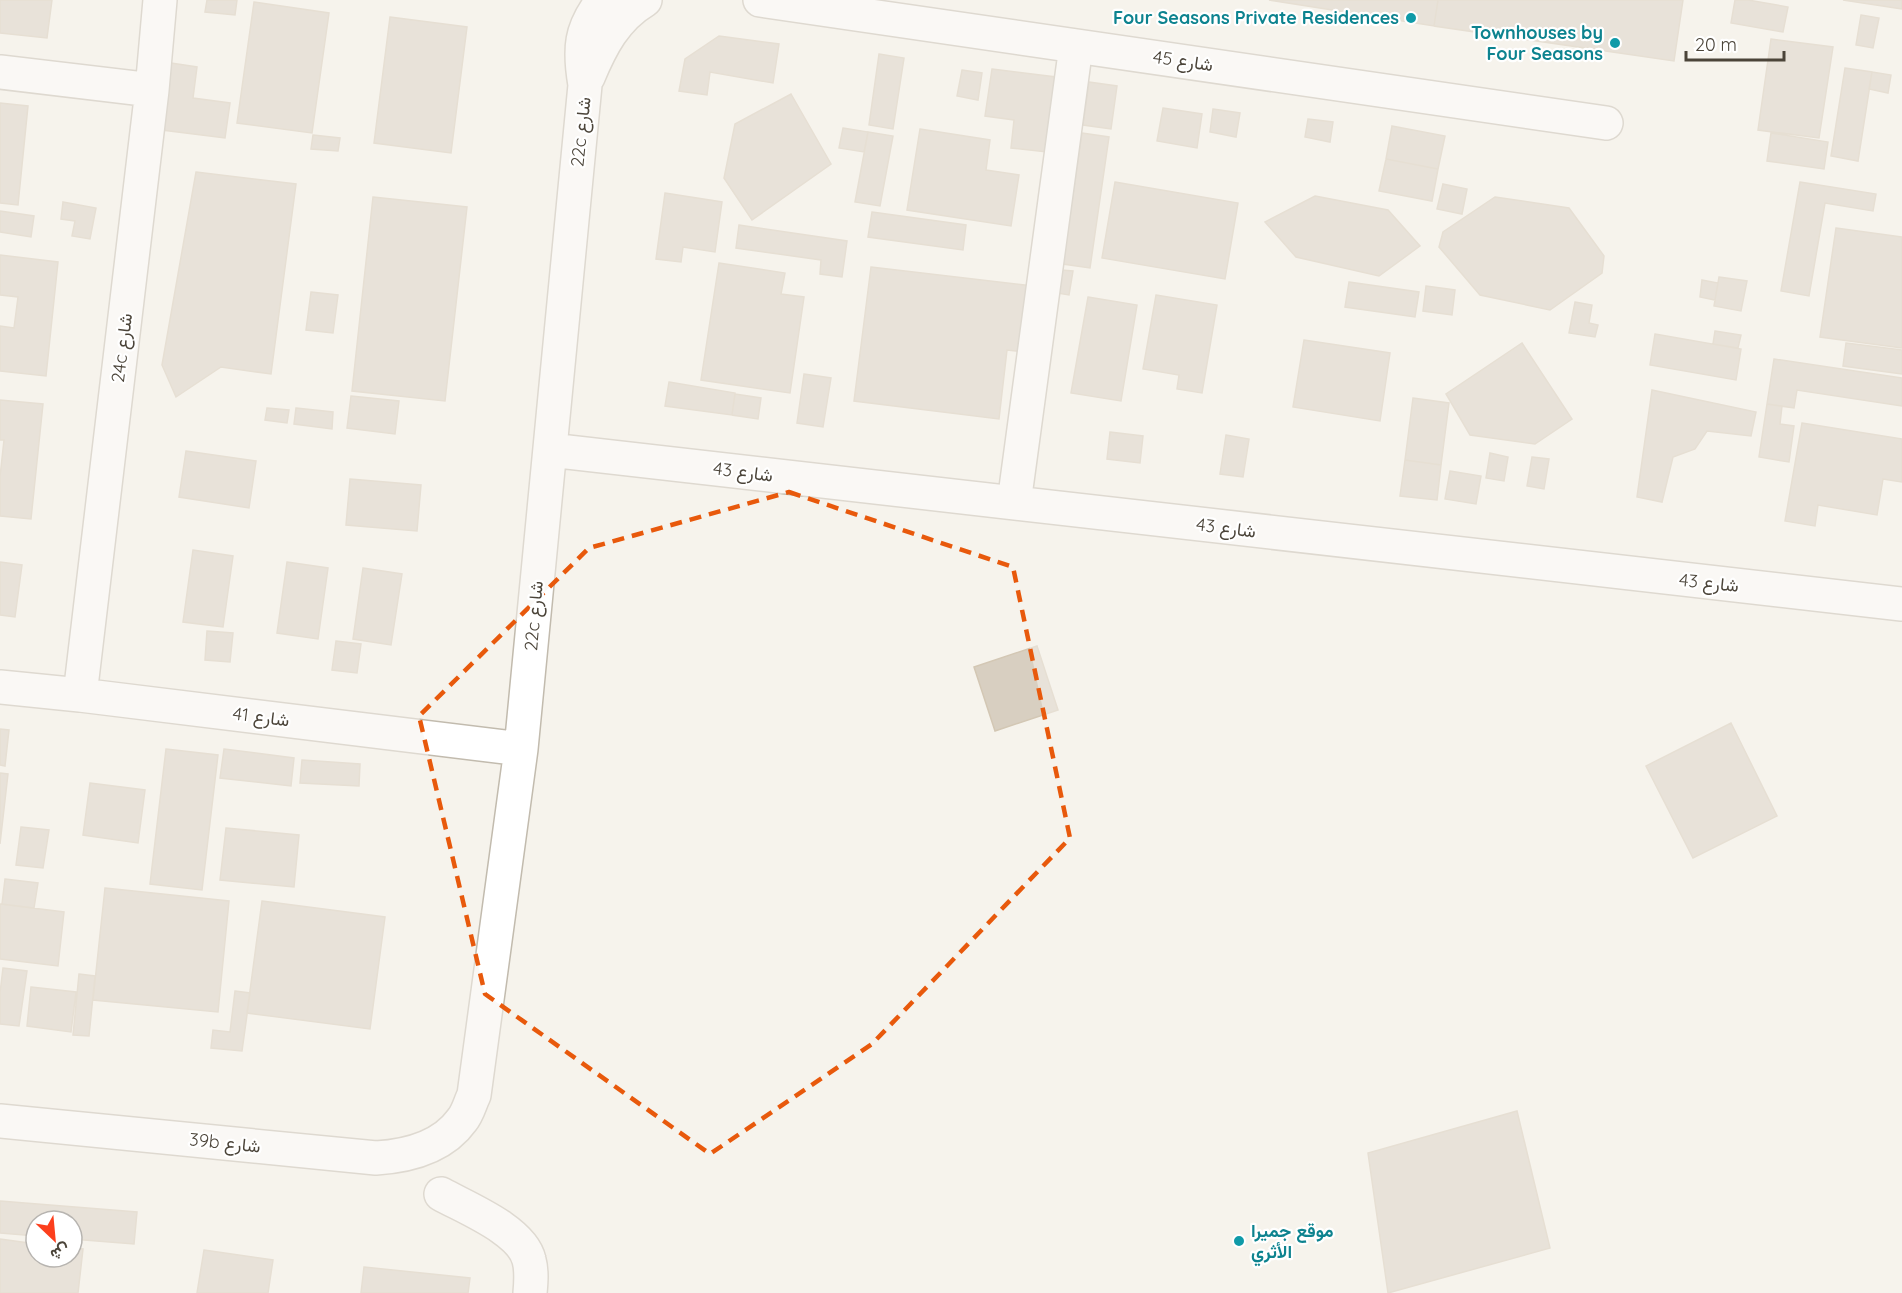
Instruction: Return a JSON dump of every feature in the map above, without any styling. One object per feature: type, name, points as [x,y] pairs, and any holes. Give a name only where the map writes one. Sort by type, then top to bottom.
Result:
[{"type":"street","name":"24c شارع","points":[[80,695],[152,90],[160,0]]},
{"type":"street","name":"22c شارع","points":[[447,1136],[463,1119],[474,1095],[521,749],[585,85],[581,61],[585,29],[603,0]]},
{"type":"street","name":"22c شارع","points":[[585,85],[604,41],[628,12],[645,0]]},
{"type":"street","name":"شارع 45","points":[[765,0],[1606,123]]},
{"type":"street","points":[[1014,503],[1076,46]]},
{"type":"street","points":[[0,72],[152,90]]},
{"type":"street","name":"شارع 43","points":[[549,450],[1902,604]]},
{"type":"street","name":"شارع 41","points":[[0,687],[521,749]]},
{"type":"street","name":"39b شارع","points":[[0,1121],[376,1158],[401,1156],[425,1149],[447,1136]]},
{"type":"street","points":[[441,1194],[500,1227],[518,1240],[529,1258],[530,1293]]},
{"type":"highlighted area","points":[[789,492],[1013,567],[1070,838],[872,1044],[710,1154],[485,994],[419,716],[589,548]]},
{"type":"building","points":[[0,0],[52,0],[47,38],[0,33]]},
{"type":"building","points":[[207,0],[237,0],[235,15],[205,12]]},
{"type":"building","name":"Four Seasons Private Residences","points":[[1269,0],[1438,0],[1434,26]]},
{"type":"building","name":"Townhouses by Four Seasons","points":[[1438,0],[1683,0],[1674,61],[1434,26]]},
{"type":"building","points":[[1735,0],[1788,7],[1783,32],[1731,23]]},
{"type":"building","points":[[1843,0],[1902,0],[1902,9]]},
{"type":"building","points":[[254,2],[329,13],[312,133],[237,123]]},
{"type":"building","points":[[1861,15],[1879,18],[1873,48],[1856,45]]},
{"type":"building","points":[[390,17],[467,27],[451,153],[374,143]]},
{"type":"building","points":[[719,36],[779,44],[773,83],[710,72],[707,95],[679,91],[685,59]]},
{"type":"building","points":[[1771,39],[1833,47],[1819,138],[1758,130]]},
{"type":"building","points":[[879,54],[904,58],[893,129],[869,125]]},
{"type":"building","points":[[171,63],[197,67],[193,98],[230,103],[225,138],[162,130]]},
{"type":"building","points":[[1845,68],[1872,72],[1858,161],[1831,156]]},
{"type":"building","points":[[992,69],[1056,77],[1047,152],[1011,148],[1014,120],[985,116]]},
{"type":"building","points":[[962,70],[982,73],[978,100],[957,96]]},
{"type":"building","points":[[1872,72],[1891,75],[1888,93],[1869,89]]},
{"type":"building","points":[[1089,82],[1117,86],[1111,129],[1083,125]]},
{"type":"building","points":[[791,94],[831,164],[752,220],[724,178],[735,124]]},
{"type":"building","points":[[0,103],[28,106],[18,205],[0,203]]},
{"type":"building","points":[[1163,108],[1202,114],[1197,148],[1157,141]]},
{"type":"building","points":[[1213,109],[1240,113],[1236,137],[1210,132]]},
{"type":"building","points":[[1308,119],[1333,122],[1330,142],[1305,137]]},
{"type":"building","points":[[1392,126],[1445,136],[1438,169],[1386,159]]},
{"type":"building","points":[[843,128],[868,132],[864,152],[839,148]]},
{"type":"building","points":[[920,129],[990,140],[986,170],[1019,175],[1011,226],[907,210]]},
{"type":"building","points":[[868,132],[893,136],[880,206],[855,202]]},
{"type":"building","points":[[1082,133],[1109,137],[1090,268],[1063,264]]},
{"type":"building","points":[[1771,133],[1828,142],[1824,169],[1767,161]]},
{"type":"building","points":[[313,135],[340,138],[338,151],[311,149]]},
{"type":"building","points":[[1386,159],[1438,169],[1432,201],[1379,191]]},
{"type":"building","points":[[196,172],[296,184],[271,374],[221,367],[176,397],[162,365]]},
{"type":"building","points":[[1115,182],[1238,203],[1225,279],[1102,258]]},
{"type":"building","points":[[1800,182],[1876,194],[1873,211],[1825,203],[1809,296],[1781,291]]},
{"type":"building","points":[[1443,184],[1467,189],[1462,214],[1437,209]]},
{"type":"building","points":[[665,193],[722,202],[715,252],[683,247],[681,262],[656,259]]},
{"type":"building","points":[[1315,196],[1388,210],[1420,246],[1379,276],[1296,257],[1265,222]]},
{"type":"building","points":[[373,197],[467,207],[445,401],[352,391]]},
{"type":"building","points":[[1495,197],[1569,208],[1604,256],[1602,273],[1550,310],[1480,295],[1439,247],[1443,232]]},
{"type":"building","points":[[63,202],[96,208],[90,239],[72,236],[75,221],[61,219]]},
{"type":"building","points":[[0,211],[34,216],[31,237],[0,232]]},
{"type":"building","points":[[872,212],[966,225],[963,250],[868,237]]},
{"type":"building","points":[[739,225],[847,241],[842,277],[820,274],[821,260],[736,248]]},
{"type":"building","points":[[1836,228],[1902,237],[1902,348],[1820,337]]},
{"type":"building","points":[[0,255],[58,262],[46,376],[0,371],[0,326],[14,328],[18,297],[0,295]]},
{"type":"building","points":[[719,263],[785,273],[781,294],[804,297],[790,393],[701,380]]},
{"type":"building","points":[[871,267],[1033,286],[1025,352],[1007,350],[999,419],[854,401]]},
{"type":"building","points":[[1061,270],[1073,271],[1069,295],[1057,293]]},
{"type":"building","points":[[1719,277],[1747,281],[1741,311],[1714,306]]},
{"type":"building","points":[[1702,280],[1718,283],[1715,300],[1700,297]]},
{"type":"building","points":[[1349,282],[1419,292],[1415,317],[1345,307]]},
{"type":"building","points":[[1426,286],[1455,290],[1452,315],[1423,311]]},
{"type":"building","points":[[311,292],[338,295],[333,333],[306,330]]},
{"type":"building","points":[[1156,295],[1217,305],[1202,393],[1177,389],[1179,375],[1143,369]]},
{"type":"building","points":[[1088,297],[1137,305],[1121,401],[1071,393]]},
{"type":"building","points":[[1575,302],[1592,305],[1589,323],[1598,325],[1595,337],[1569,333]]},
{"type":"building","points":[[1715,331],[1741,335],[1738,348],[1713,344]]},
{"type":"building","points":[[1655,334],[1741,349],[1736,380],[1650,365]]},
{"type":"building","points":[[1304,340],[1390,353],[1380,421],[1293,407]]},
{"type":"building","points":[[1522,343],[1572,419],[1535,444],[1470,435],[1446,394]]},
{"type":"building","points":[[1846,343],[1902,350],[1902,374],[1843,366]]},
{"type":"building","points":[[1774,359],[1902,378],[1902,406],[1797,390],[1794,408],[1767,404]]},
{"type":"building","points":[[804,374],[831,378],[823,427],[797,423]]},
{"type":"building","points":[[669,382],[735,393],[732,415],[665,406]]},
{"type":"building","points":[[1652,390],[1756,412],[1751,436],[1707,431],[1695,449],[1673,457],[1662,502],[1637,497]]},
{"type":"building","points":[[735,394],[761,398],[758,419],[732,415]]},
{"type":"building","points":[[351,396],[399,401],[395,434],[347,428]]},
{"type":"building","points":[[1413,398],[1449,403],[1441,465],[1405,460]]},
{"type":"building","points":[[0,400],[43,404],[31,519],[0,516],[0,477],[4,440],[0,440]]},
{"type":"building","points":[[1767,404],[1782,406],[1780,424],[1794,426],[1789,462],[1759,457]]},
{"type":"building","points":[[267,408],[289,410],[287,423],[265,420]]},
{"type":"building","points":[[296,408],[333,412],[332,429],[294,424]]},
{"type":"building","points":[[1802,423],[1902,439],[1902,482],[1883,479],[1877,515],[1818,505],[1815,526],[1785,521]]},
{"type":"building","points":[[1110,432],[1143,436],[1140,463],[1107,459]]},
{"type":"building","points":[[1226,435],[1249,439],[1243,477],[1220,474]]},
{"type":"building","points":[[186,451],[256,461],[249,508],[179,497]]},
{"type":"building","points":[[1490,453],[1508,457],[1504,481],[1486,478]]},
{"type":"building","points":[[1532,457],[1549,459],[1544,489],[1527,486]]},
{"type":"building","points":[[1405,460],[1441,465],[1437,500],[1400,496]]},
{"type":"building","points":[[1450,471],[1481,476],[1476,504],[1445,499]]},
{"type":"building","points":[[350,479],[421,485],[417,531],[346,525]]},
{"type":"building","points":[[193,550],[233,556],[223,627],[183,622]]},
{"type":"building","points":[[0,562],[22,565],[15,617],[0,615]]},
{"type":"building","points":[[287,562],[328,568],[318,639],[277,633]]},
{"type":"building","points":[[363,568],[402,574],[391,645],[353,639]]},
{"type":"building","points":[[207,631],[233,633],[230,662],[205,660]]},
{"type":"building","points":[[336,641],[361,644],[357,673],[332,670]]},
{"type":"building","points":[[1037,646],[1058,710],[995,731],[974,667]]},
{"type":"building","points":[[1731,723],[1777,816],[1693,858],[1646,766]]},
{"type":"building","points":[[0,729],[9,730],[5,766],[0,765]]},
{"type":"building","points":[[166,749],[218,755],[202,890],[150,884]]},
{"type":"building","points":[[224,749],[294,758],[291,786],[220,778]]},
{"type":"building","points":[[302,760],[360,764],[359,786],[300,783]]},
{"type":"building","points":[[0,773],[8,774],[0,844]]},
{"type":"building","points":[[90,783],[145,790],[138,843],[83,835]]},
{"type":"building","points":[[21,827],[49,830],[43,868],[16,865]]},
{"type":"building","points":[[226,828],[299,835],[294,887],[220,880]]},
{"type":"building","points":[[5,879],[38,883],[34,908],[2,904]]},
{"type":"building","points":[[105,888],[229,901],[218,1012],[93,1000]]},
{"type":"building","points":[[262,901],[385,917],[370,1029],[247,1013]]},
{"type":"building","points":[[0,904],[64,912],[58,966],[0,959]]},
{"type":"building","points":[[3,968],[27,971],[19,1026],[0,1024]]},
{"type":"building","points":[[79,974],[95,976],[89,1036],[73,1035]]},
{"type":"building","points":[[31,987],[76,992],[71,1032],[27,1026]]},
{"type":"building","points":[[235,991],[250,993],[242,1051],[211,1048],[213,1030],[230,1032]]},
{"type":"building","points":[[1517,1111],[1550,1248],[1388,1293],[1368,1153]]},
{"type":"building","points":[[0,1201],[137,1212],[134,1244],[84,1240],[84,1209],[24,1209],[24,1235],[0,1233]]},
{"type":"building","points":[[0,1239],[24,1242],[24,1269],[81,1269],[78,1293],[0,1293]]},
{"type":"building","points":[[204,1250],[273,1260],[268,1293],[197,1293]]},
{"type":"building","points":[[364,1267],[470,1278],[468,1293],[361,1293]]},
{"type":"place","name":"Four Seasons Private Residences","points":[[1411,18]]},
{"type":"place","name":"Townhouses by Four Seasons","points":[[1615,43]]},
{"type":"place","name":"موقع جميرا الأثري","points":[[1239,1241]]}]
